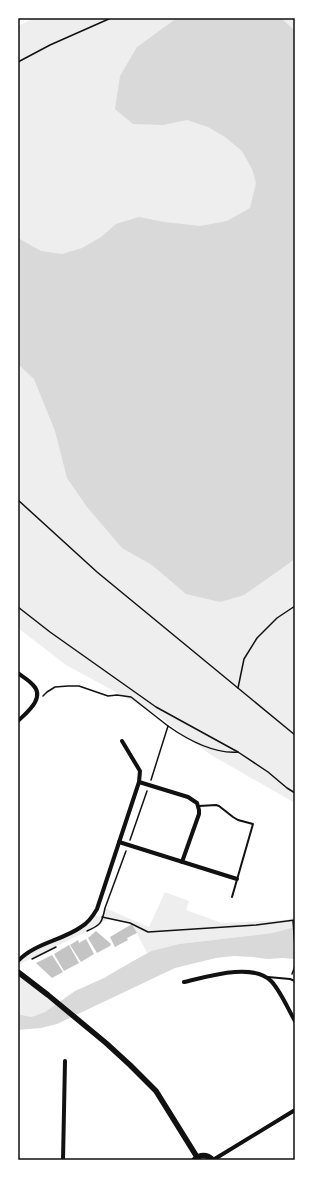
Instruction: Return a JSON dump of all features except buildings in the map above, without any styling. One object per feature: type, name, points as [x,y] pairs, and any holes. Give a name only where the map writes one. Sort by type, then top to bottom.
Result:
[{"type":"street","points":[[18,673],[34,686],[37,693],[34,705],[18,721]]},
{"type":"street","points":[[18,961],[24,954],[81,928],[89,921],[97,908],[139,782],[140,772],[122,741]]},
{"type":"street","points":[[139,782],[192,799],[198,803],[199,814],[182,862]]},
{"type":"street","points":[[119,842],[237,880]]},
{"type":"street","points":[[18,972],[83,1024],[130,1065],[156,1091],[196,1158],[207,1155],[213,1160],[295,1110]]},
{"type":"street","points":[[184,982],[224,972],[248,972],[267,977],[295,1020]]},
{"type":"street","points":[[63,1160],[65,1061]]},
{"type":"lane","points":[[199,806],[216,805],[238,820],[253,824],[232,897]]},
{"type":"lane","points":[[267,977],[290,979],[295,981]]},
{"type":"path","points":[[18,62],[50,45],[111,18]]},
{"type":"path","points":[[18,500],[97,572],[295,735]]},
{"type":"path","points":[[238,688],[244,659],[257,638],[277,618],[295,606]]},
{"type":"path","points":[[18,607],[50,632],[156,707],[238,752],[295,793]]},
{"type":"path","points":[[36,700],[42,699],[47,692],[55,687],[68,686],[79,686],[108,696],[116,695],[131,697],[179,734],[205,747],[229,752],[238,752]]},
{"type":"path","points":[[149,785],[168,726]]},
{"type":"path","points":[[103,917],[130,923],[148,932],[294,921],[295,947]]},
{"type":"path","points":[[290,979],[295,966]]},
{"type":"shaded area","points":[[34,18],[295,18],[295,803],[211,755],[156,714],[66,665],[18,628],[18,26]]},
{"type":"shaded area","points":[[177,18],[281,18],[295,31],[295,559],[244,595],[220,602],[186,594],[152,565],[122,548],[87,507],[67,478],[55,431],[34,379],[18,364],[18,238],[41,251],[62,254],[82,248],[101,237],[116,224],[139,217],[164,222],[200,226],[227,221],[250,208],[256,183],[252,169],[242,151],[225,137],[208,127],[187,120],[163,125],[133,124],[115,109],[120,76],[137,47]]},
{"type":"shaded area","points":[[165,892],[189,901],[186,910],[222,923],[286,920],[295,917],[295,927],[272,933],[179,944],[147,953],[132,924],[114,920],[106,920],[98,926],[18,965],[18,960],[24,955],[81,928],[93,915],[103,917],[105,908],[149,927]]},
{"type":"shaded area","points":[[295,927],[295,959],[268,959],[234,956],[216,958],[175,968],[57,1024],[41,1028],[18,1030],[18,1014],[31,1017],[45,1012],[75,991],[104,978],[151,951],[179,944],[272,933]]},
{"type":"shaded area","points":[[18,972],[58,1003],[45,1012],[31,1017],[18,1014]]}]
